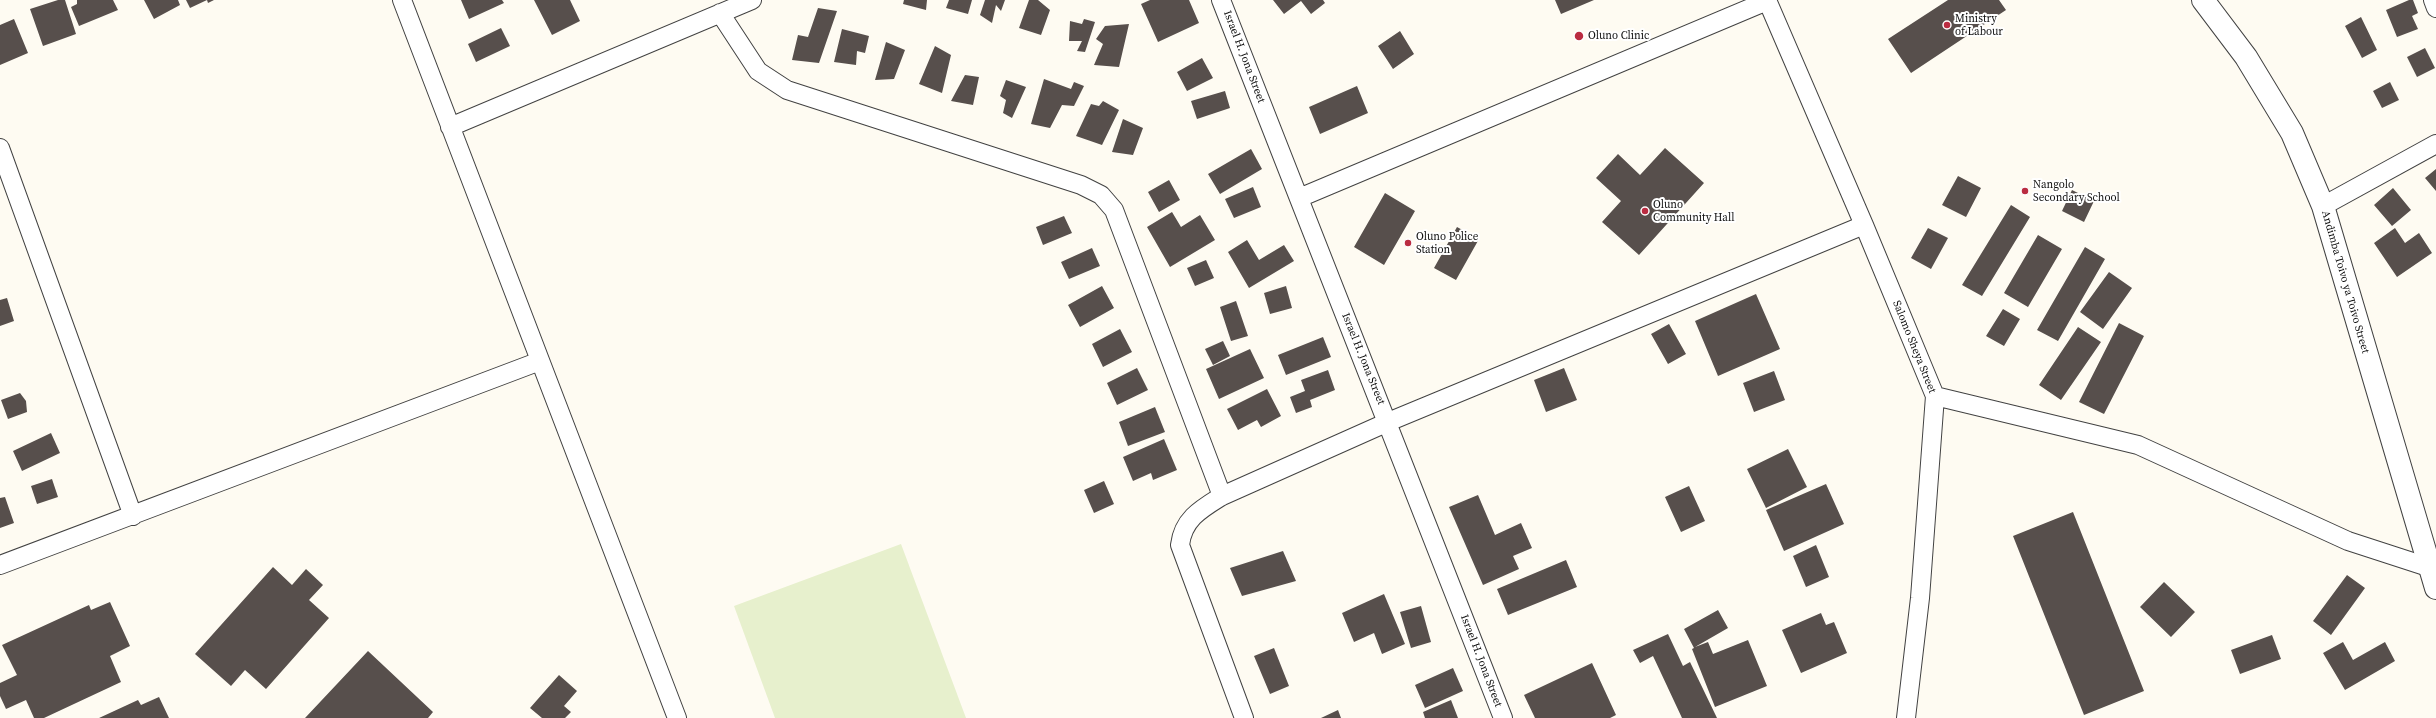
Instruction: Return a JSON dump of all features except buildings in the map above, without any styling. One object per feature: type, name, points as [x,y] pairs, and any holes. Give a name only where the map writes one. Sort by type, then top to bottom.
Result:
[{"type":"street","points":[[402,0],[677,718]]},
{"type":"street","points":[[450,128],[752,0]]},
{"type":"street","name":"Israel H. Jona Street","points":[[1221,0],[1503,718]]},
{"type":"street","name":"Andimba Toivo ya Toivo Street","points":[[2204,0],[2246,57],[2292,133],[2323,206],[2428,567],[2436,588]]},
{"type":"street","points":[[2433,0],[2436,8]]},
{"type":"street","points":[[1299,198],[1767,1]]},
{"type":"street","name":"Salomo Sheya Street","points":[[1767,1],[1864,225],[1935,396],[1920,598],[1906,718]]},
{"type":"street","points":[[720,14],[758,71],[787,90],[1082,185],[1101,195],[1114,210],[1222,496]]},
{"type":"street","points":[[2323,206],[2436,144]]},
{"type":"street","points":[[0,148],[133,516]]},
{"type":"street","points":[[1244,718],[1180,545],[1181,534],[1188,519],[1222,496],[1388,422],[1864,225]]},
{"type":"street","points":[[0,565],[540,361]]},
{"type":"street","points":[[1935,396],[2138,445],[2348,541],[2428,567]]},
{"type":"green space","points":[[901,544],[966,718],[775,718],[734,606]]},
{"type":"place","name":"Ministry of Labour","points":[[1947,25]]},
{"type":"place","name":"Oluno Clinic","points":[[1579,36]]},
{"type":"place","name":"Nangolo Secondary School","points":[[2025,191]]},
{"type":"place","name":"Oluno Community Hall","points":[[1645,211]]},
{"type":"place","name":"Oluno Police Station","points":[[1408,243]]}]
